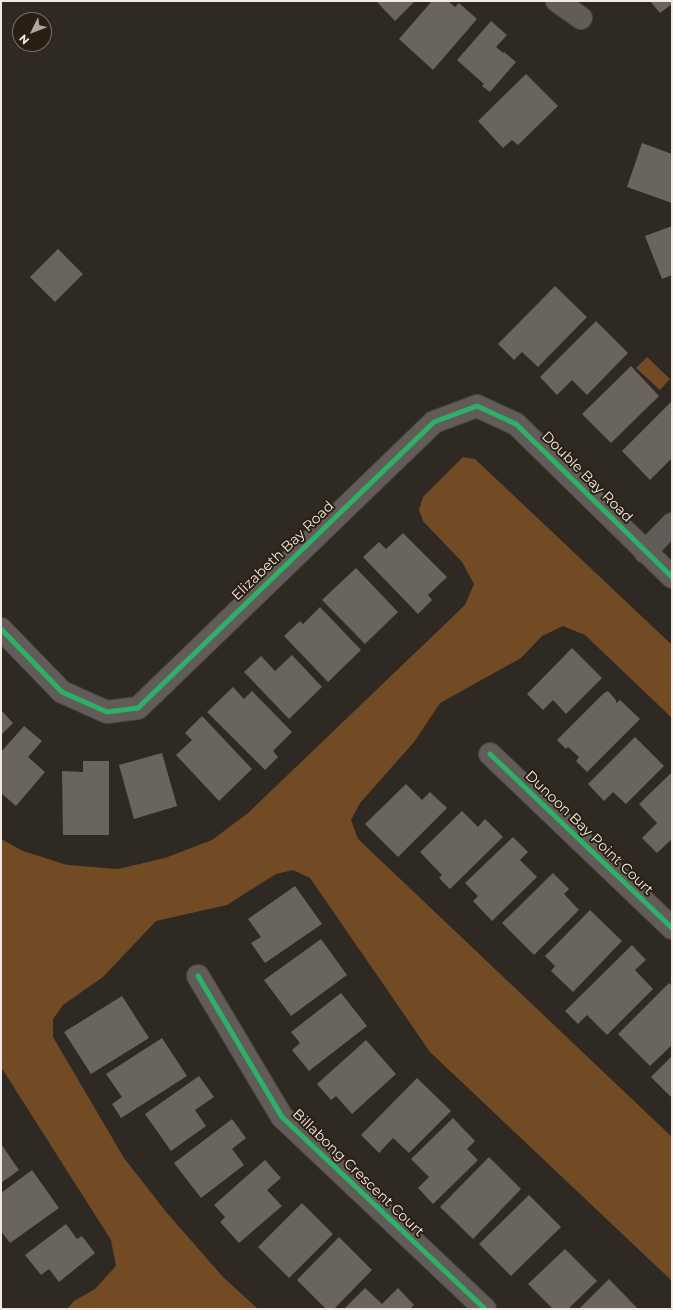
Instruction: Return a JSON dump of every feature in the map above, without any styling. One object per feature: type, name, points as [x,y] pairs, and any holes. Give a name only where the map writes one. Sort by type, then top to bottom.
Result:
[{"type":"street","points":[[557,1],[582,18]]},
{"type":"street","name":"Double Bay Road","points":[[477,406],[516,424],[672,577]]},
{"type":"street","name":"Elizabeth Bay Road","points":[[1,629],[62,692],[107,712],[138,708],[434,422],[477,406]]},
{"type":"street","points":[[646,552],[672,524]]},
{"type":"street","name":"Dunoon Bay Point Court","points":[[490,754],[672,928]]},
{"type":"street","name":"Billabong Crescent Court","points":[[198,976],[282,1118],[485,1309]]},
{"type":"shaded area","points":[[647,357],[670,379],[660,390],[636,368]]},
{"type":"shaded area","points":[[463,457],[475,459],[672,645],[672,718],[585,635],[563,626],[542,636],[521,658],[440,703],[414,742],[360,803],[351,820],[358,839],[672,1137],[672,1281],[430,1052],[310,878],[293,870],[276,874],[227,905],[156,921],[103,977],[63,1005],[53,1019],[53,1037],[124,1158],[167,1213],[223,1277],[258,1309],[67,1309],[74,1301],[95,1289],[116,1266],[111,1240],[1,1067],[1,839],[23,851],[67,865],[118,869],[165,858],[212,840],[248,813],[465,605],[474,584],[462,562],[423,521],[419,510],[423,497]]},
{"type":"building","points":[[376,1],[415,1],[395,21]]},
{"type":"building","points":[[432,1],[448,1],[455,7],[459,3],[477,19],[433,70],[399,39]]},
{"type":"building","points":[[650,1],[672,1],[672,4],[660,13]]},
{"type":"building","points":[[491,21],[507,35],[496,47],[516,62],[490,92],[482,86],[484,84],[457,60]]},
{"type":"building","points":[[526,74],[558,106],[518,145],[512,140],[503,148],[478,121]]},
{"type":"building","points":[[642,143],[672,154],[672,203],[627,187]]},
{"type":"building","points":[[672,226],[672,275],[662,279],[645,236]]},
{"type":"building","points":[[58,249],[83,274],[55,302],[30,277]]},
{"type":"building","points":[[555,286],[587,317],[538,367],[522,352],[514,360],[498,344]]},
{"type":"building","points":[[596,321],[628,353],[587,395],[572,380],[557,395],[540,377]]},
{"type":"building","points":[[631,366],[659,396],[611,443],[582,414]]},
{"type":"building","points":[[672,401],[672,458],[650,480],[622,451]]},
{"type":"building","points":[[403,533],[447,577],[428,595],[432,600],[418,614],[363,557],[379,542],[386,549]]},
{"type":"building","points":[[356,568],[398,612],[365,644],[322,600]]},
{"type":"building","points":[[320,607],[361,650],[328,682],[284,636],[300,621],[303,624]]},
{"type":"building","points":[[572,648],[602,678],[566,714],[553,700],[543,710],[527,694]]},
{"type":"building","points":[[292,655],[322,687],[289,719],[244,672],[261,656],[275,671]]},
{"type":"building","points":[[233,687],[244,699],[252,691],[292,732],[273,751],[278,757],[265,770],[207,712]]},
{"type":"building","points":[[608,691],[616,700],[616,703],[620,700],[640,719],[587,772],[576,761],[579,757],[568,747],[566,749],[557,740],[604,693]]},
{"type":"building","points":[[1,710],[13,723],[1,735]]},
{"type":"building","points":[[202,716],[252,769],[219,801],[176,755],[192,740],[185,733]]},
{"type":"building","points":[[24,726],[42,741],[28,757],[45,772],[16,806],[1,793],[1,752]]},
{"type":"building","points":[[635,737],[664,766],[626,804],[613,792],[604,801],[588,784]]},
{"type":"building","points":[[162,753],[177,806],[134,819],[119,765]]},
{"type":"building","points":[[83,761],[109,761],[109,835],[63,835],[62,771],[83,772]]},
{"type":"building","points":[[671,773],[672,839],[657,853],[642,838],[657,823],[639,804]]},
{"type":"building","points":[[406,784],[422,800],[430,792],[447,808],[398,857],[365,824]]},
{"type":"building","points":[[462,811],[478,827],[485,819],[503,837],[450,889],[439,878],[442,875],[420,852]]},
{"type":"building","points":[[513,837],[528,852],[520,860],[537,877],[492,921],[473,901],[478,896],[465,883]]},
{"type":"building","points":[[553,873],[569,889],[564,894],[579,910],[534,955],[502,923]]},
{"type":"building","points":[[295,886],[322,924],[265,963],[251,943],[261,937],[248,919]]},
{"type":"building","points":[[590,910],[622,941],[573,992],[551,971],[555,966],[545,956]]},
{"type":"building","points":[[321,939],[347,975],[291,1016],[264,980]]},
{"type":"building","points":[[632,945],[646,960],[635,970],[653,989],[607,1035],[587,1015],[578,1024],[565,1011]]},
{"type":"building","points":[[669,983],[672,986],[672,1045],[650,1066],[618,1034]]},
{"type":"building","points":[[341,993],[367,1026],[309,1071],[292,1050],[300,1043],[291,1032]]},
{"type":"building","points":[[122,996],[149,1038],[91,1074],[64,1032]]},
{"type":"building","points":[[162,1038],[187,1076],[121,1118],[112,1104],[122,1097],[106,1074]]},
{"type":"building","points":[[366,1040],[396,1074],[352,1114],[336,1096],[331,1100],[317,1084]]},
{"type":"building","points":[[672,1056],[672,1098],[651,1077]]},
{"type":"building","points":[[199,1076],[214,1097],[195,1110],[206,1126],[171,1151],[145,1114]]},
{"type":"building","points":[[417,1078],[451,1111],[409,1153],[393,1138],[379,1153],[361,1135]]},
{"type":"building","points":[[453,1118],[475,1141],[467,1149],[478,1160],[433,1204],[418,1188],[429,1177],[411,1159]]},
{"type":"building","points":[[232,1119],[246,1138],[232,1149],[244,1165],[201,1198],[174,1163]]},
{"type":"building","points":[[1,1144],[19,1170],[1,1183]]},
{"type":"building","points":[[489,1157],[521,1189],[473,1239],[440,1207]]},
{"type":"building","points":[[265,1160],[281,1178],[267,1190],[282,1206],[239,1243],[220,1222],[225,1217],[214,1205]]},
{"type":"building","points":[[32,1170],[59,1208],[10,1243],[1,1231],[1,1193]]},
{"type":"building","points":[[529,1195],[561,1227],[511,1276],[479,1244]]},
{"type":"building","points":[[302,1203],[333,1234],[289,1278],[258,1247]]},
{"type":"building","points":[[66,1224],[77,1239],[82,1236],[95,1253],[59,1282],[49,1269],[41,1275],[25,1255]]},
{"type":"building","points":[[339,1237],[372,1270],[334,1309],[326,1309],[297,1280]]},
{"type":"building","points":[[565,1249],[597,1281],[568,1309],[553,1309],[528,1284]]},
{"type":"building","points":[[609,1279],[638,1309],[579,1309]]},
{"type":"building","points":[[365,1288],[382,1304],[398,1288],[414,1305],[410,1309],[344,1309]]},
{"type":"cycle path","points":[[1,629],[62,692],[107,712],[138,708],[434,422],[477,406],[516,424],[672,577]]},
{"type":"cycle path","points":[[490,754],[672,928]]},
{"type":"cycle path","points":[[198,976],[282,1117],[485,1309]]}]
